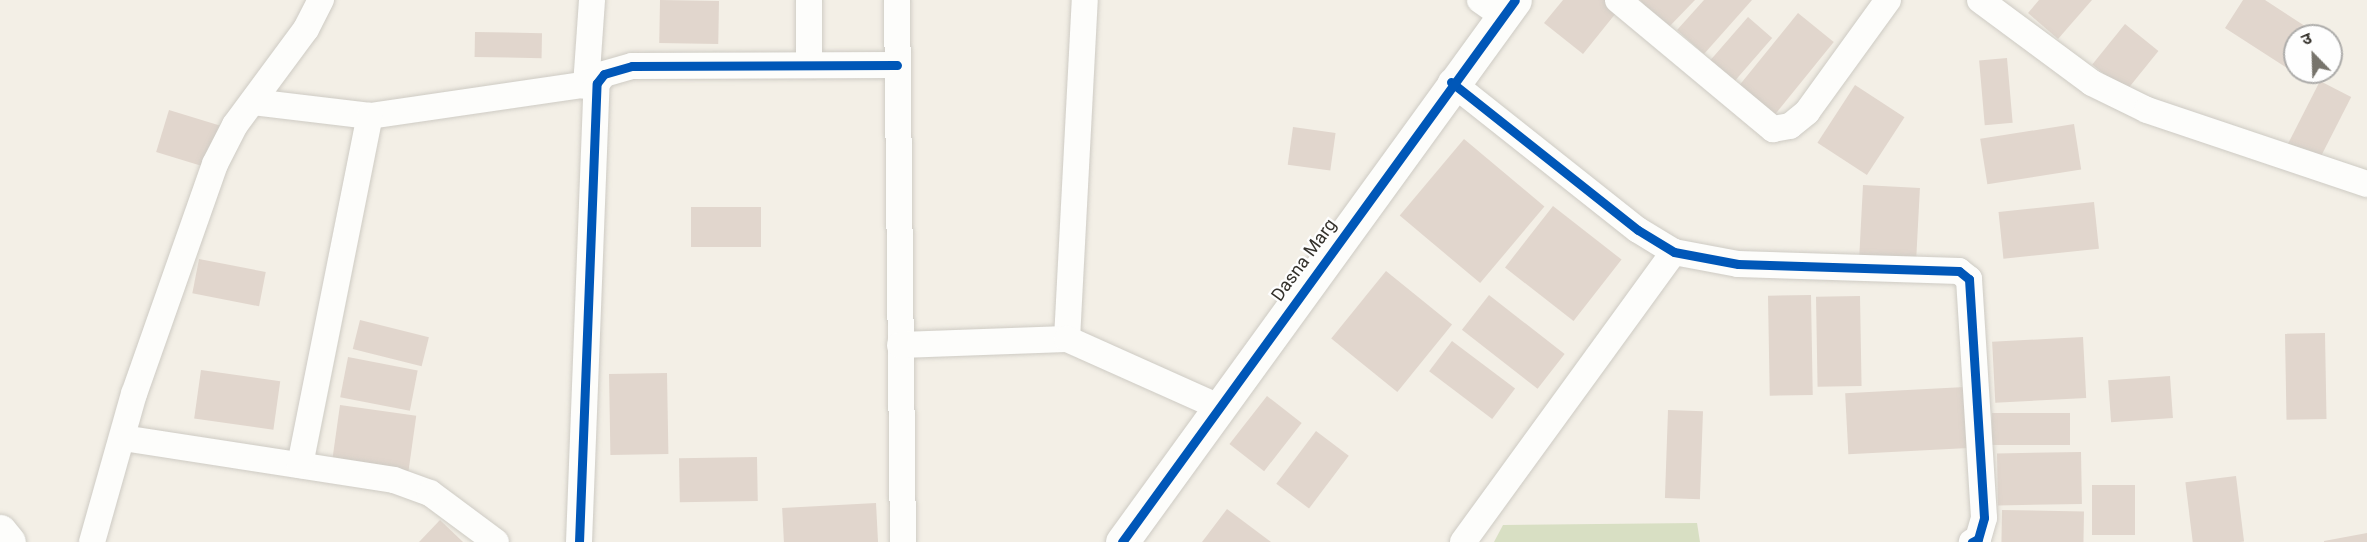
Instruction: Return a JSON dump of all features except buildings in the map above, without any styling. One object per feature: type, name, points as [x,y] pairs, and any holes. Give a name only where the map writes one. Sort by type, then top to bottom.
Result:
[{"type":"street","points":[[92,542],[134,394],[215,164],[321,0]]},
{"type":"street","points":[[579,542],[592,85],[592,0]]},
{"type":"street","points":[[808,65],[809,0]]},
{"type":"street","points":[[897,0],[903,542]]},
{"type":"street","points":[[1067,339],[1085,0]]},
{"type":"street","points":[[1618,0],[1759,122],[1773,129],[1790,126],[1807,112],[1888,0]]},
{"type":"street","points":[[1980,0],[2092,83],[2147,110],[2367,184]]},
{"type":"street","name":"Dasna Marg","points":[[1122,542],[1451,82],[1499,5]]},
{"type":"street","points":[[253,102],[370,116],[592,85],[604,74],[632,66],[897,65]]},
{"type":"street","points":[[1451,82],[1638,230],[1674,252],[1738,264],[1959,271],[1969,279],[1984,518],[1978,539],[1972,542]]},
{"type":"street","points":[[300,465],[370,116]]},
{"type":"street","points":[[1463,542],[1674,252]]},
{"type":"street","points":[[900,345],[1067,339],[1219,407]]},
{"type":"street","points":[[123,438],[393,480],[430,494],[495,542]]},
{"type":"street","points":[[0,531],[9,542]]},
{"type":"green space","points":[[1697,523],[1700,542],[1494,542],[1503,525]]},
{"type":"cycle path","points":[[1122,542],[1515,0]]},
{"type":"cycle path","points":[[579,542],[597,83],[604,74],[632,66],[897,65]]},
{"type":"cycle path","points":[[1451,82],[1638,230],[1674,252],[1738,264],[1959,271],[1969,279],[1984,518],[1978,539],[1972,542]]}]
